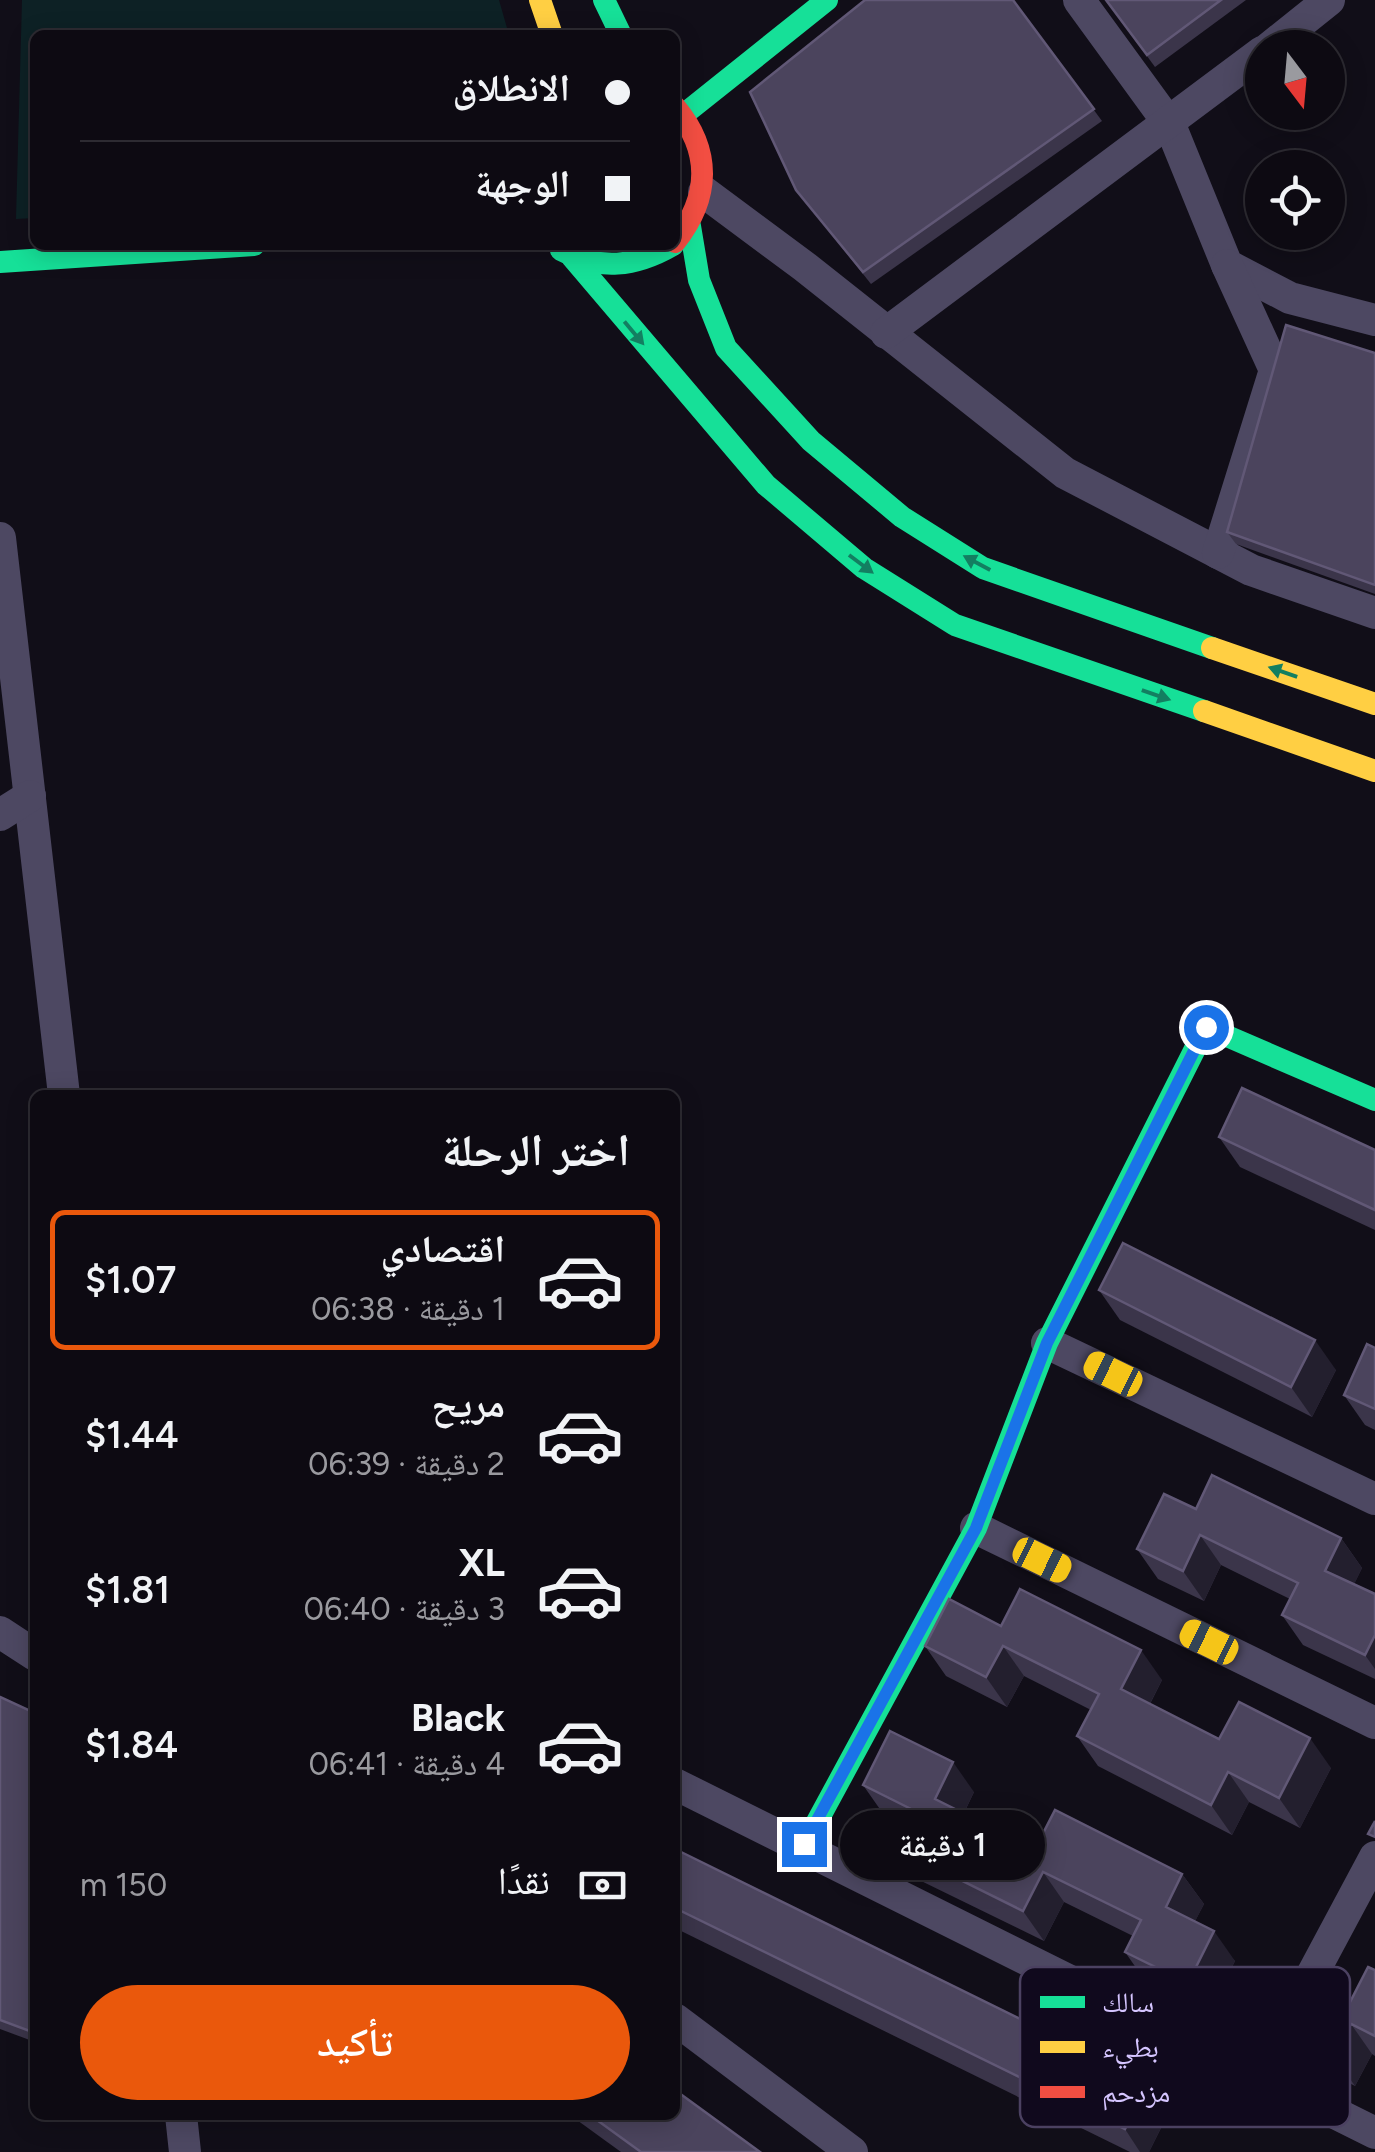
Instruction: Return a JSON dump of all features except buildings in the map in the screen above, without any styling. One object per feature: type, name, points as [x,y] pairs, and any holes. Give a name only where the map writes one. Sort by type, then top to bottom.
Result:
[{"type":"main road","points":[[540,0],[550,30]]},
{"type":"main road","points":[[604,0],[618,30]]},
{"type":"main road","points":[[680,110],[827,0]]},
{"type":"main road","points":[[680,113],[702,152],[704,192],[680,236]]},
{"type":"main road","points":[[680,240],[726,348],[811,441],[902,518],[982,568],[1375,704]]},
{"type":"main road","points":[[0,262],[179,250]]},
{"type":"main road","points":[[562,251],[598,266],[624,266],[650,260],[663,250]]},
{"type":"main road","points":[[562,251],[766,485],[864,568],[955,625],[1375,771]]},
{"type":"main road","points":[[804,1844],[976,1528],[1047,1343],[1206,1027],[1375,1100]]},
{"type":"street","points":[[1079,0],[1170,125],[1227,266],[1275,370],[1218,553]]},
{"type":"street","points":[[1291,30],[1329,0]]},
{"type":"street","points":[[886,333],[1245,65]]},
{"type":"street","points":[[704,192],[1065,473],[1251,570],[1375,614]]},
{"type":"street","points":[[1227,266],[1290,298],[1375,320]]},
{"type":"street","points":[[0,538],[63,1090]]},
{"type":"street","points":[[0,815],[30,796]]},
{"type":"street","points":[[1047,1343],[1375,1499]]},
{"type":"street","points":[[976,1528],[1375,1723]]},
{"type":"street","points":[[0,1632],[30,1652]]},
{"type":"street","points":[[680,1786],[1050,1967]]},
{"type":"street","points":[[1316,1967],[1375,1857]]},
{"type":"street","points":[[680,2023],[852,2152]]},
{"type":"street","points":[[182,2120],[185,2152]]},
{"type":"street","points":[[1350,2120],[1375,2133]]},
{"type":"green space","points":[[22,0],[499,0],[508,30],[30,30],[30,218],[16,219]]},
{"type":"traffic: fast","points":[[604,0],[619,30]]},
{"type":"traffic: fast","points":[[683,115],[827,0]]},
{"type":"traffic: fast","points":[[690,226],[699,280],[726,348],[811,441],[902,517],[983,568],[1212,648]]},
{"type":"traffic: fast","points":[[0,262],[179,250]]},
{"type":"traffic: fast","points":[[561,250],[590,261],[617,264],[663,250]]},
{"type":"traffic: fast","points":[[572,257],[766,485],[864,568],[955,625],[1204,711]]},
{"type":"traffic: fast","points":[[805,1844],[976,1528],[1047,1343],[1206,1027],[1375,1100]]},
{"type":"traffic: slow","points":[[540,0],[550,30]]},
{"type":"traffic: slow","points":[[1212,648],[1375,704]]},
{"type":"traffic: slow","points":[[1204,711],[1375,771]]},
{"type":"traffic: jam","points":[[680,114],[696,140],[702,174],[695,209],[680,235]]},
{"type":"route","points":[[804,1844],[976,1528],[1047,1343],[1206,1027]]}]
